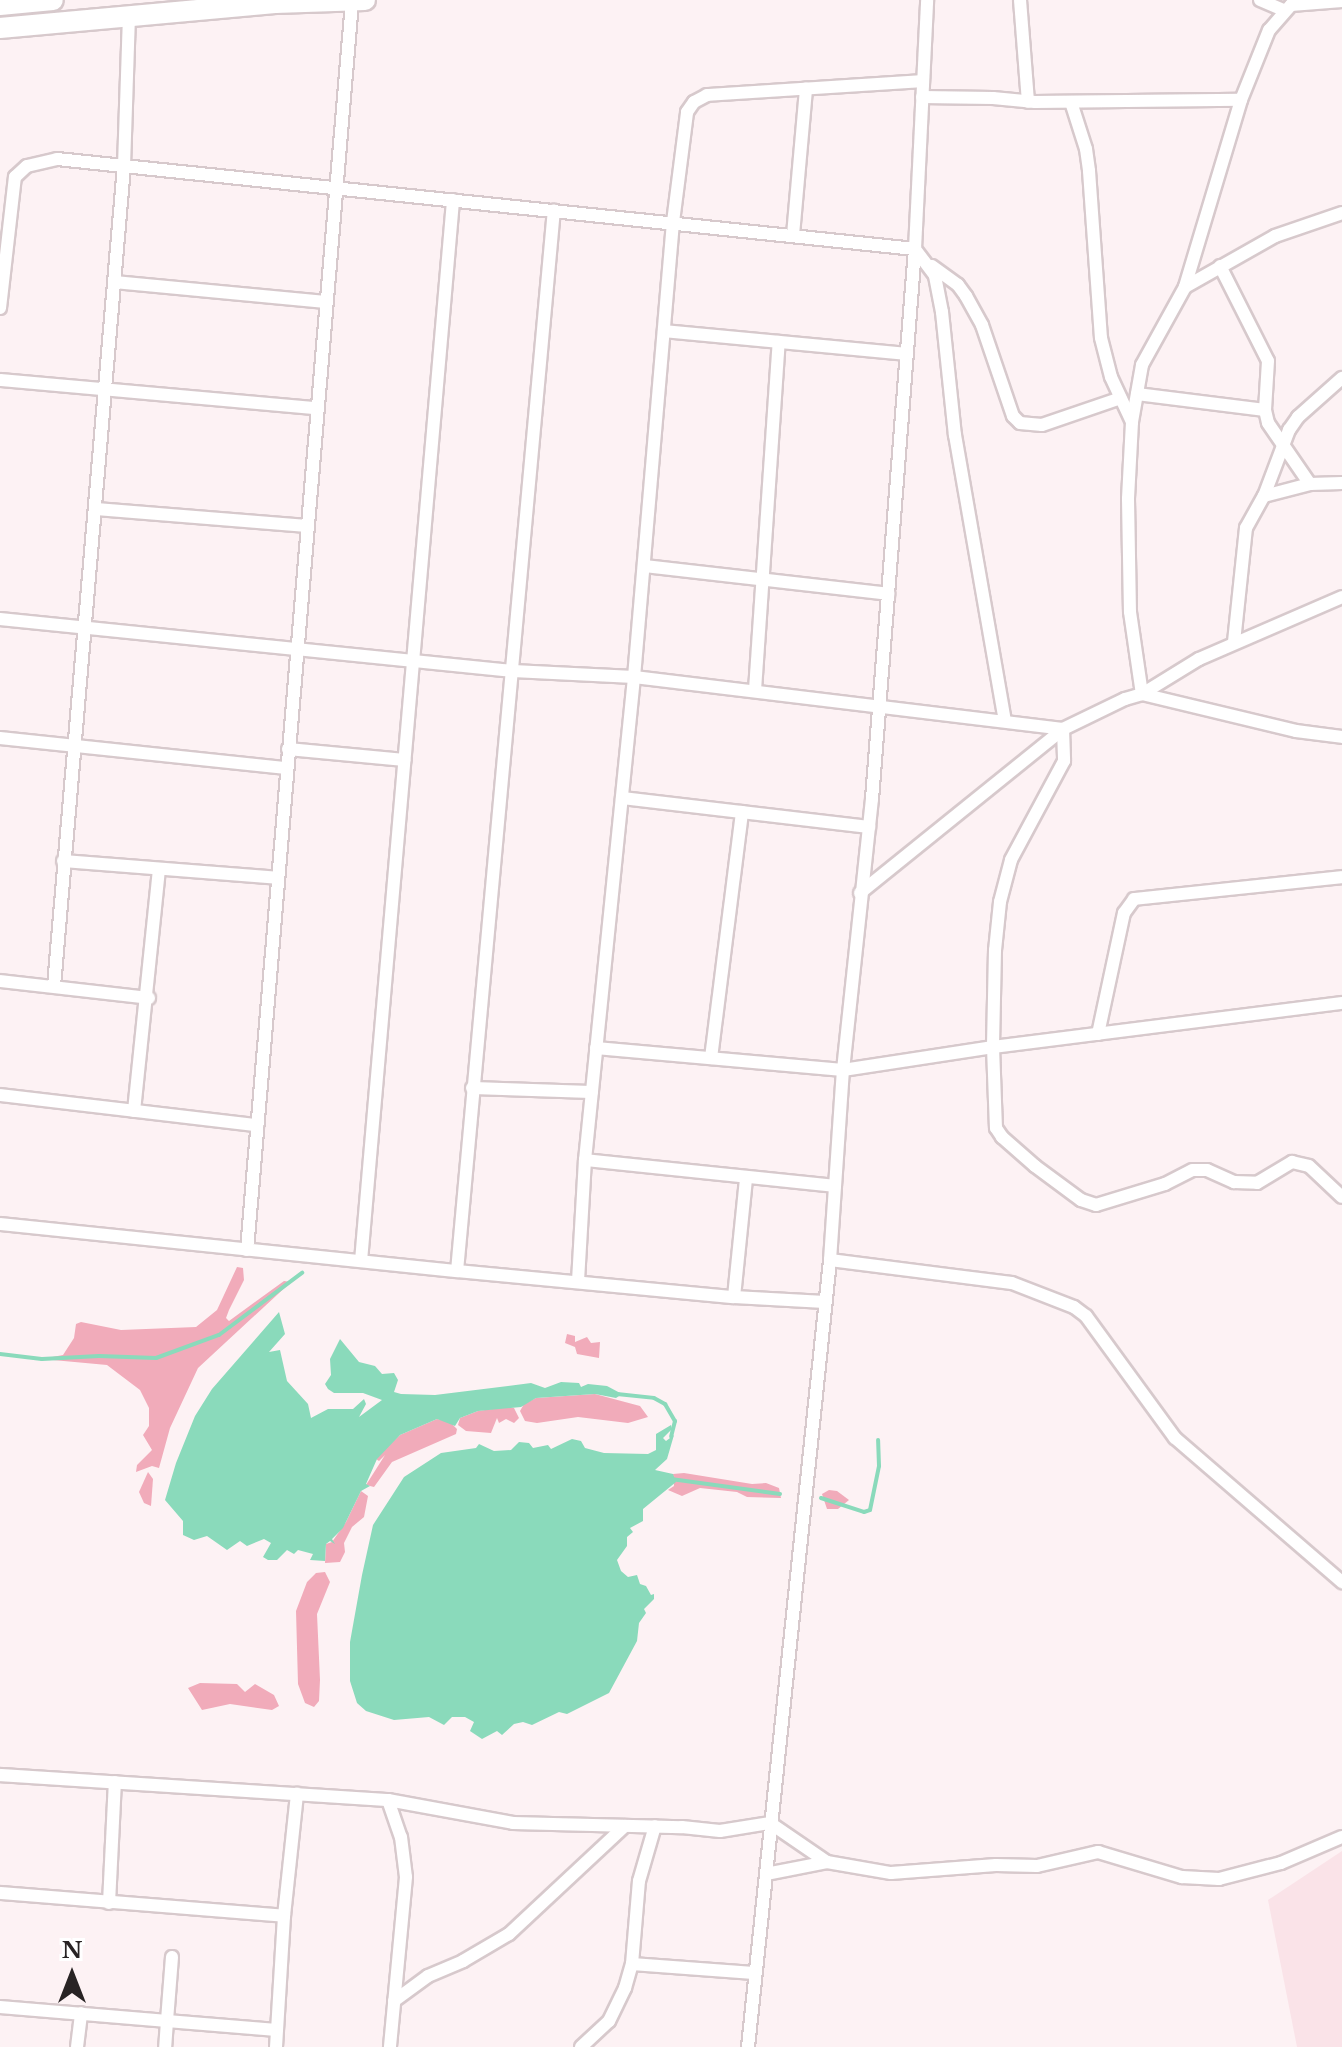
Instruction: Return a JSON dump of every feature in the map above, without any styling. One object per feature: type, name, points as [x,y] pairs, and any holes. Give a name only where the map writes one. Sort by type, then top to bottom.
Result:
[{"type":"main road","points":[[0,5],[53,0]]},
{"type":"main road","points":[[0,28],[275,3],[358,1]]},
{"type":"street","points":[[748,2047],[830,1260],[843,1070],[869,827],[915,249],[927,0]]},
{"type":"street","points":[[1020,0],[1028,102]]},
{"type":"street","points":[[1260,0],[1284,10]]},
{"type":"street","points":[[247,1250],[335,188],[358,1]]},
{"type":"street","points":[[1142,694],[1130,612],[1128,499],[1132,422],[1151,342],[1185,287],[1241,100],[1263,41],[1284,10],[1302,2],[1342,1]]},
{"type":"street","points":[[54,986],[124,166],[129,17]]},
{"type":"street","points":[[578,1281],[585,1160],[634,677],[673,222],[687,112],[694,102],[707,95],[922,81]]},
{"type":"street","points":[[793,235],[806,89]]},
{"type":"street","points":[[922,97],[1028,102],[1241,100]]},
{"type":"street","points":[[1071,102],[1086,149],[1089,171],[1101,338],[1132,422]]},
{"type":"street","points":[[0,308],[5,200],[15,177],[27,166],[42,161],[124,166],[915,249],[958,285],[966,296],[988,340],[1013,416],[1020,423],[1042,425],[1121,398]]},
{"type":"street","points":[[361,1261],[453,200]]},
{"type":"street","points":[[457,1271],[554,210]]},
{"type":"street","points":[[1185,287],[1275,236],[1342,213]]},
{"type":"street","points":[[930,264],[942,312],[955,435],[1005,721]]},
{"type":"street","points":[[1220,266],[1268,361],[1265,410],[1281,446],[1310,484]]},
{"type":"street","points":[[115,282],[325,302]]},
{"type":"street","points":[[664,331],[907,354]]},
{"type":"street","points":[[755,690],[779,342]]},
{"type":"street","points":[[1234,642],[1241,547],[1246,528],[1264,496],[1281,446],[1298,417],[1342,378]]},
{"type":"street","points":[[0,380],[316,408]]},
{"type":"street","points":[[1137,394],[1265,410]]},
{"type":"street","points":[[1264,496],[1310,484],[1342,483]]},
{"type":"street","points":[[96,509],[307,526]]},
{"type":"street","points":[[644,566],[888,594]]},
{"type":"street","points":[[860,893],[1063,729],[1142,694],[1234,642],[1260,634],[1342,597]]},
{"type":"street","points":[[0,619],[84,630],[513,671],[634,677],[878,704],[1063,729]]},
{"type":"street","points":[[1142,694],[1296,731],[1342,737]]},
{"type":"street","points":[[1063,729],[1064,761],[1011,860],[1004,883],[995,950],[993,1047],[996,1128],[1002,1137],[1081,1200],[1096,1205],[1117,1201],[1200,1170],[1234,1182],[1257,1183],[1292,1162],[1309,1166],[1342,1197]]},
{"type":"street","points":[[0,738],[286,768]]},
{"type":"street","points":[[288,749],[404,760]]},
{"type":"street","points":[[622,798],[869,827]]},
{"type":"street","points":[[711,1058],[742,812]]},
{"type":"street","points":[[63,861],[277,878]]},
{"type":"street","points":[[134,1111],[149,998],[159,869]]},
{"type":"street","points":[[1098,1034],[1124,913],[1134,899],[1342,877]]},
{"type":"street","points":[[0,981],[149,998]]},
{"type":"street","points":[[596,1048],[843,1070],[993,1047],[1342,1003]]},
{"type":"street","points":[[472,1088],[592,1092]]},
{"type":"street","points":[[0,1095],[257,1125]]},
{"type":"street","points":[[585,1160],[835,1186]]},
{"type":"street","points":[[734,1297],[746,1178]]},
{"type":"street","points":[[0,1224],[457,1271],[734,1297],[825,1302]]},
{"type":"street","points":[[830,1260],[1012,1283],[1074,1307],[1086,1316],[1175,1438],[1342,1582]]},
{"type":"street","points":[[0,1775],[388,1800],[513,1823],[655,1826],[720,1831],[770,1823],[827,1862]]},
{"type":"street","points":[[109,1903],[115,1782]]},
{"type":"street","points":[[276,2047],[284,1916],[297,1794]]},
{"type":"street","points":[[388,1800],[401,1837],[406,1877],[390,2047]]},
{"type":"street","points":[[394,2001],[428,1976],[463,1961],[509,1934],[625,1826]]},
{"type":"street","points":[[581,2047],[609,2021],[632,1964],[639,1881],[655,1826]]},
{"type":"street","points":[[766,1874],[827,1862],[891,1873],[1049,1865],[1098,1852],[1174,1875],[1219,1879],[1281,1863],[1342,1837]]},
{"type":"street","points":[[0,1893],[284,1916]]},
{"type":"street","points":[[165,2047],[172,1957]]},
{"type":"street","points":[[632,1964],[754,1973]]},
{"type":"street","points":[[0,2007],[277,2030]]},
{"type":"street","points":[[77,2047],[81,2013]]},
{"type":"shaded area","points":[[237,1267],[243,1268],[244,1280],[226,1318],[229,1321],[284,1281],[291,1282],[198,1368],[170,1428],[159,1468],[152,1466],[136,1472],[137,1465],[152,1450],[143,1435],[149,1426],[149,1408],[140,1390],[107,1365],[42,1359],[63,1355],[74,1338],[76,1324],[81,1322],[121,1330],[196,1327],[217,1310]]},
{"type":"shaded area","points":[[279,1312],[285,1334],[269,1352],[280,1350],[287,1381],[308,1404],[311,1418],[328,1409],[353,1409],[364,1399],[366,1404],[359,1417],[382,1400],[363,1393],[334,1393],[328,1389],[325,1384],[331,1375],[330,1359],[340,1339],[359,1362],[375,1366],[382,1374],[394,1373],[398,1380],[394,1392],[401,1394],[435,1395],[531,1383],[545,1388],[561,1382],[579,1383],[581,1387],[588,1384],[607,1386],[622,1394],[616,1398],[595,1394],[536,1398],[521,1407],[478,1411],[460,1418],[455,1426],[437,1419],[400,1435],[377,1459],[366,1484],[370,1486],[361,1491],[343,1528],[332,1539],[335,1544],[330,1541],[326,1544],[325,1561],[310,1560],[313,1554],[298,1550],[294,1554],[287,1550],[277,1560],[268,1560],[263,1557],[271,1543],[264,1539],[247,1546],[240,1541],[227,1550],[207,1536],[194,1540],[183,1535],[183,1521],[165,1500],[195,1416],[212,1389]]},
{"type":"shaded area","points":[[567,1334],[575,1336],[575,1342],[587,1337],[591,1343],[600,1342],[599,1358],[577,1354],[575,1347],[565,1343]]},
{"type":"shaded area","points":[[595,1394],[640,1406],[648,1417],[628,1423],[578,1417],[537,1423],[525,1421],[520,1411],[524,1404],[536,1398]]},
{"type":"shaded area","points":[[514,1408],[519,1418],[514,1423],[506,1419],[499,1423],[497,1418],[491,1433],[466,1431],[458,1425],[460,1418],[478,1411]]},
{"type":"shaded area","points":[[437,1419],[450,1422],[457,1429],[456,1434],[392,1462],[374,1487],[366,1485],[385,1455],[379,1461],[376,1459],[387,1447],[400,1435]]},
{"type":"shaded area","points":[[671,1425],[672,1429],[663,1438],[666,1441],[674,1435],[667,1459],[655,1470],[673,1474],[676,1482],[643,1509],[643,1521],[630,1528],[633,1532],[627,1537],[627,1546],[617,1560],[621,1571],[628,1577],[637,1575],[640,1584],[646,1586],[651,1595],[654,1594],[654,1599],[644,1609],[646,1613],[639,1623],[637,1641],[609,1693],[567,1714],[559,1712],[532,1725],[523,1722],[514,1724],[502,1735],[497,1731],[482,1739],[470,1731],[474,1722],[465,1717],[452,1717],[444,1725],[429,1717],[394,1720],[366,1711],[357,1703],[350,1681],[350,1642],[362,1575],[373,1525],[404,1477],[441,1453],[476,1448],[479,1444],[494,1451],[511,1450],[519,1442],[529,1443],[533,1448],[548,1445],[551,1449],[572,1439],[581,1441],[585,1448],[604,1453],[648,1454],[656,1450],[656,1434]]},
{"type":"shaded area","points":[[148,1472],[153,1479],[151,1506],[144,1503],[139,1492]]},
{"type":"shaded area","points":[[673,1474],[752,1484],[766,1483],[779,1488],[781,1498],[747,1497],[737,1492],[700,1488],[682,1496],[668,1490],[674,1486]]},
{"type":"shaded area","points":[[829,1490],[837,1491],[849,1500],[838,1509],[827,1509],[822,1494]]},
{"type":"shaded area","points":[[361,1491],[368,1496],[364,1517],[352,1527],[340,1562],[325,1563],[326,1544],[332,1542],[346,1522]]},
{"type":"shaded area","points":[[325,1572],[330,1582],[317,1614],[320,1680],[319,1701],[314,1707],[305,1703],[298,1684],[296,1611],[307,1582],[316,1573]]},
{"type":"shaded area","points":[[200,1683],[237,1684],[245,1692],[255,1684],[274,1695],[279,1706],[272,1710],[230,1704],[202,1710],[188,1688]]},
{"type":"shaded area","points":[[1342,1851],[1342,2047],[1297,2047],[1268,1900]]},
{"type":"waterway","points":[[0,1354],[42,1359],[99,1356],[156,1358],[219,1335],[302,1273]]},
{"type":"waterway","points":[[617,1394],[654,1398],[665,1404],[675,1421],[671,1437]]},
{"type":"waterway","points":[[821,1498],[864,1512],[870,1510],[879,1466],[878,1440]]},
{"type":"waterway","points":[[671,1479],[780,1494]]}]
